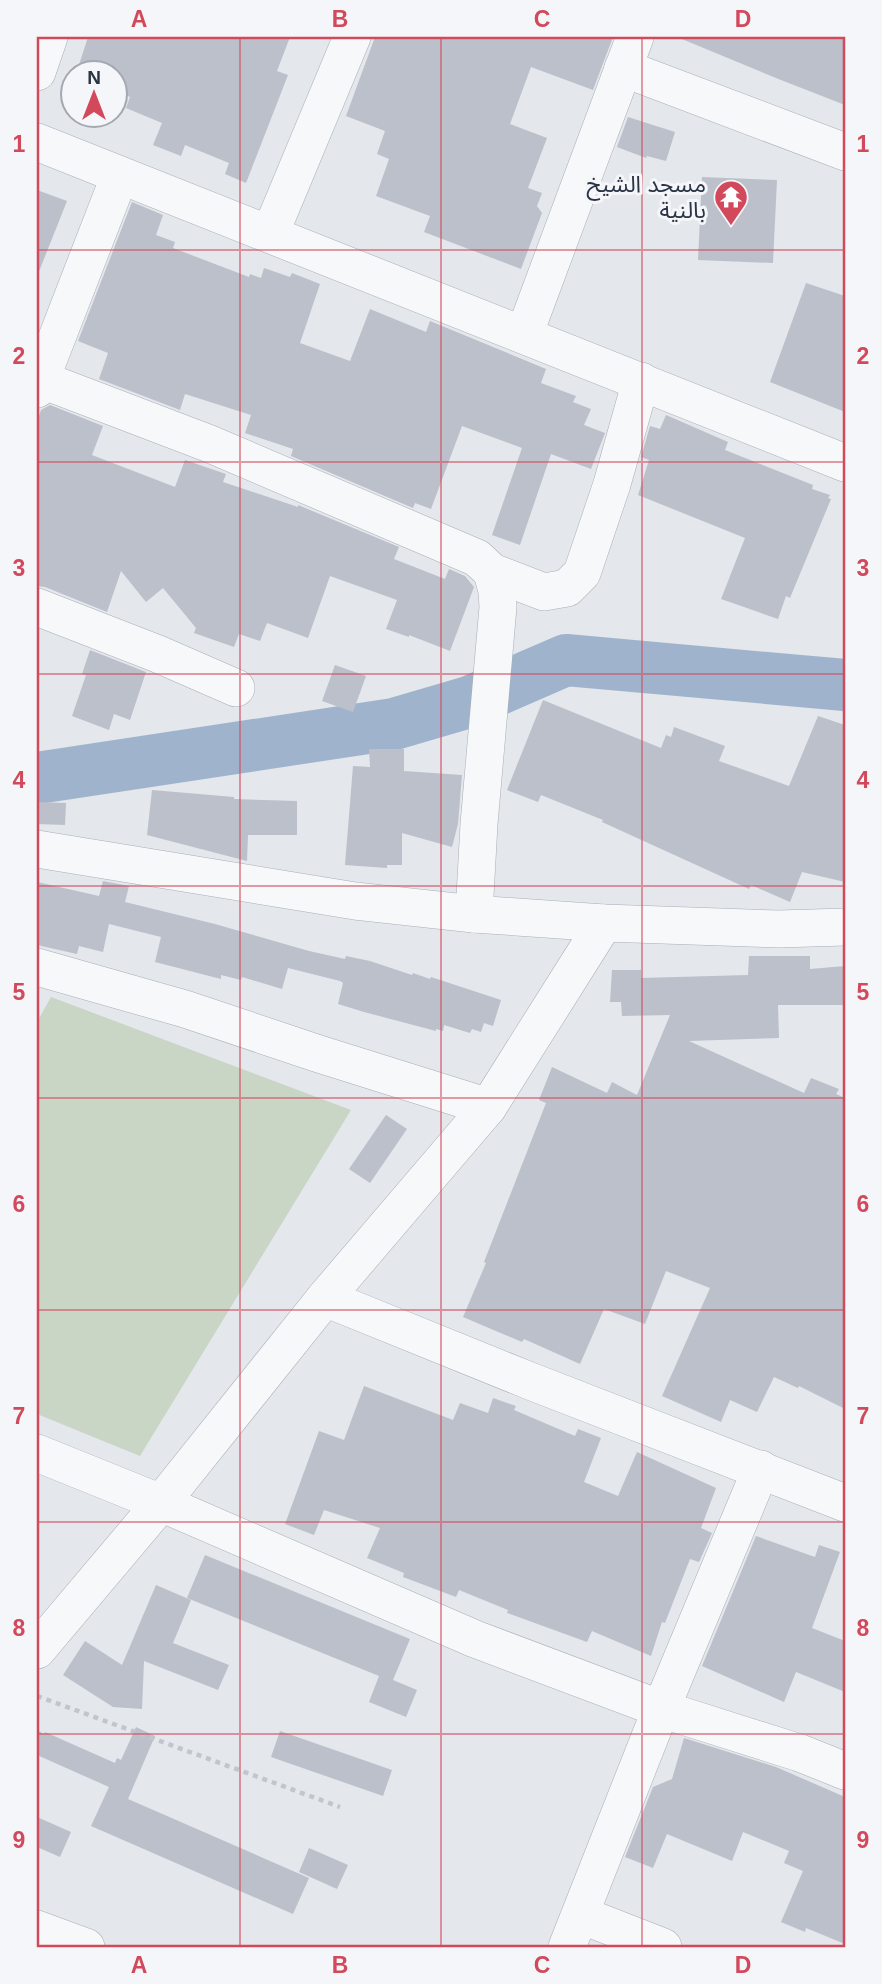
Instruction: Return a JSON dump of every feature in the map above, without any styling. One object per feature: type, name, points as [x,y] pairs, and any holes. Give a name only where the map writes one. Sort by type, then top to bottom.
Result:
[{"type":"street","points":[[37,72],[50,37]]},
{"type":"street","points":[[270,234],[352,37]]},
{"type":"street","points":[[524,335],[629,52],[845,152]]},
{"type":"street","points":[[37,142],[845,463]]},
{"type":"street","points":[[120,175],[38,382],[210,444],[477,558],[492,572],[544,592],[566,589],[582,573],[612,484],[640,381]]},
{"type":"street","points":[[474,914],[498,607],[492,572]]},
{"type":"street","points":[[37,607],[236,688]]},
{"type":"street","points":[[37,849],[355,901],[474,914],[604,923],[779,929],[845,928]]},
{"type":"street","points":[[37,1650],[161,1503],[325,1298],[488,1107],[604,923]]},
{"type":"street","points":[[37,967],[185,1009],[316,1054],[488,1107]]},
{"type":"street","points":[[325,1298],[845,1503]]},
{"type":"street","points":[[37,1452],[475,1639],[661,1709],[845,1770]]},
{"type":"street","points":[[663,1947],[574,1931],[661,1709],[761,1469]]},
{"type":"street","points":[[37,1929],[86,1947]]},
{"type":"path","points":[[37,1696],[340,1807]]},
{"type":"green space","points":[[51,997],[351,1110],[140,1456],[37,1414],[37,1022]]},
{"type":"building","points":[[88,37],[290,37],[277,71],[288,75],[246,183],[225,174],[229,163],[185,145],[181,156],[153,145],[162,123],[130,110],[130,60],[81,60]]},
{"type":"building","points":[[375,37],[613,37],[593,90],[531,67],[510,124],[547,138],[528,188],[542,193],[537,206],[542,213],[521,269],[424,232],[430,216],[376,196],[389,159],[377,154],[385,131],[346,116]]},
{"type":"building","points":[[677,37],[845,37],[845,105],[781,80]]},
{"type":"building","points":[[628,117],[675,132],[666,161],[647,156],[646,158],[617,147]]},
{"type":"building","points":[[702,177],[777,180],[773,263],[698,260]]},
{"type":"building","points":[[37,190],[67,201],[38,274],[37,274]]},
{"type":"building","points":[[132,202],[163,215],[156,235],[175,242],[173,248],[249,277],[250,274],[261,278],[264,268],[290,277],[292,273],[320,284],[300,343],[350,361],[370,309],[426,332],[430,321],[546,369],[541,383],[576,396],[573,402],[591,409],[584,425],[605,433],[591,469],[551,454],[520,545],[492,535],[522,448],[462,426],[431,509],[415,503],[413,508],[291,456],[293,449],[245,433],[251,415],[185,394],[180,410],[99,379],[108,353],[78,341]]},
{"type":"building","points":[[806,283],[845,296],[845,412],[770,382]]},
{"type":"building","points":[[50,405],[103,426],[92,455],[175,487],[185,460],[226,474],[223,482],[298,505],[399,547],[394,559],[445,579],[449,569],[465,576],[474,587],[450,651],[386,629],[397,600],[330,576],[308,638],[267,623],[260,641],[239,634],[234,647],[194,633],[196,628],[163,588],[146,602],[121,571],[107,612],[37,586],[37,422],[41,410]]},
{"type":"building","points":[[666,415],[728,442],[725,450],[813,485],[812,489],[830,495],[828,498],[831,499],[790,598],[786,596],[778,619],[721,599],[745,538],[638,495],[649,460],[641,457],[650,426],[660,429]]},
{"type":"building","points":[[90,650],[146,672],[130,720],[114,714],[109,730],[72,716],[86,675],[82,674]]},
{"type":"building","points":[[335,665],[366,676],[353,712],[322,701]]},
{"type":"building","points":[[543,700],[661,748],[666,735],[671,737],[674,727],[725,746],[719,761],[789,786],[818,716],[845,725],[845,882],[802,872],[790,902],[751,885],[749,889],[602,822],[603,820],[541,795],[538,802],[507,790]]},
{"type":"building","points":[[369,749],[404,749],[404,771],[462,775],[458,824],[452,847],[402,833],[402,865],[387,865],[387,868],[345,865],[353,766],[370,767]]},
{"type":"building","points":[[152,790],[234,799],[297,801],[297,835],[248,835],[247,861],[147,835]]},
{"type":"building","points":[[38,802],[66,803],[65,825],[37,824]]},
{"type":"building","points":[[103,881],[129,886],[125,902],[309,951],[370,961],[501,1000],[493,1026],[484,1023],[481,1032],[472,1029],[470,1033],[444,1025],[443,1031],[436,1031],[364,1012],[338,1004],[343,983],[340,981],[288,968],[282,989],[242,977],[241,980],[221,975],[221,979],[155,962],[161,937],[109,924],[103,952],[79,946],[77,954],[37,945],[37,882],[99,896]]},
{"type":"building","points":[[749,956],[810,956],[810,969],[845,966],[845,1005],[778,1005],[779,1038],[689,1041],[804,1093],[811,1078],[839,1089],[836,1094],[845,1098],[845,1409],[774,1377],[757,1412],[730,1400],[721,1422],[662,1396],[710,1288],[666,1271],[645,1324],[604,1309],[580,1364],[524,1339],[522,1342],[463,1317],[546,1103],[539,1100],[552,1067],[607,1093],[612,1082],[637,1095],[670,1015],[622,1016],[621,1002],[610,1002],[612,970],[641,970],[641,978],[748,975]]},
{"type":"building","points":[[386,1115],[407,1129],[370,1183],[349,1169]]},
{"type":"building","points":[[364,1386],[453,1420],[460,1403],[488,1413],[493,1398],[516,1406],[514,1410],[575,1436],[578,1429],[601,1438],[584,1482],[618,1496],[637,1452],[716,1488],[701,1528],[712,1533],[699,1562],[690,1559],[665,1623],[662,1622],[651,1656],[592,1631],[587,1642],[507,1613],[508,1610],[459,1590],[456,1597],[403,1577],[404,1573],[367,1558],[380,1528],[324,1510],[314,1535],[285,1524],[319,1431],[344,1440]]},
{"type":"building","points":[[756,1536],[815,1557],[819,1545],[840,1552],[812,1628],[845,1641],[845,1692],[796,1672],[784,1702],[702,1666]]},
{"type":"building","points":[[205,1555],[410,1639],[393,1680],[417,1690],[406,1717],[369,1702],[379,1676],[187,1598]]},
{"type":"building","points":[[156,1585],[191,1600],[173,1643],[229,1665],[218,1690],[144,1661],[142,1709],[113,1707],[63,1675],[85,1641],[122,1665]]},
{"type":"building","points":[[136,1727],[155,1736],[128,1799],[309,1878],[293,1914],[91,1826],[109,1787],[37,1755],[37,1730],[115,1763],[117,1758],[121,1760]]},
{"type":"building","points":[[280,1731],[392,1770],[383,1796],[271,1757]]},
{"type":"building","points":[[684,1738],[776,1767],[845,1797],[845,1944],[806,1928],[805,1932],[781,1922],[803,1871],[784,1863],[789,1851],[743,1832],[732,1861],[667,1834],[653,1868],[625,1857],[653,1787],[672,1779]]},
{"type":"building","points":[[37,1817],[71,1832],[60,1857],[37,1847]]},
{"type":"building","points":[[309,1848],[348,1865],[337,1889],[299,1872]]},
{"type":"waterway","points":[[37,778],[394,724],[469,702],[566,660],[845,685]]},
{"type":"place","name":"مسجد الشيخ بالنية","points":[[731,227]]}]
